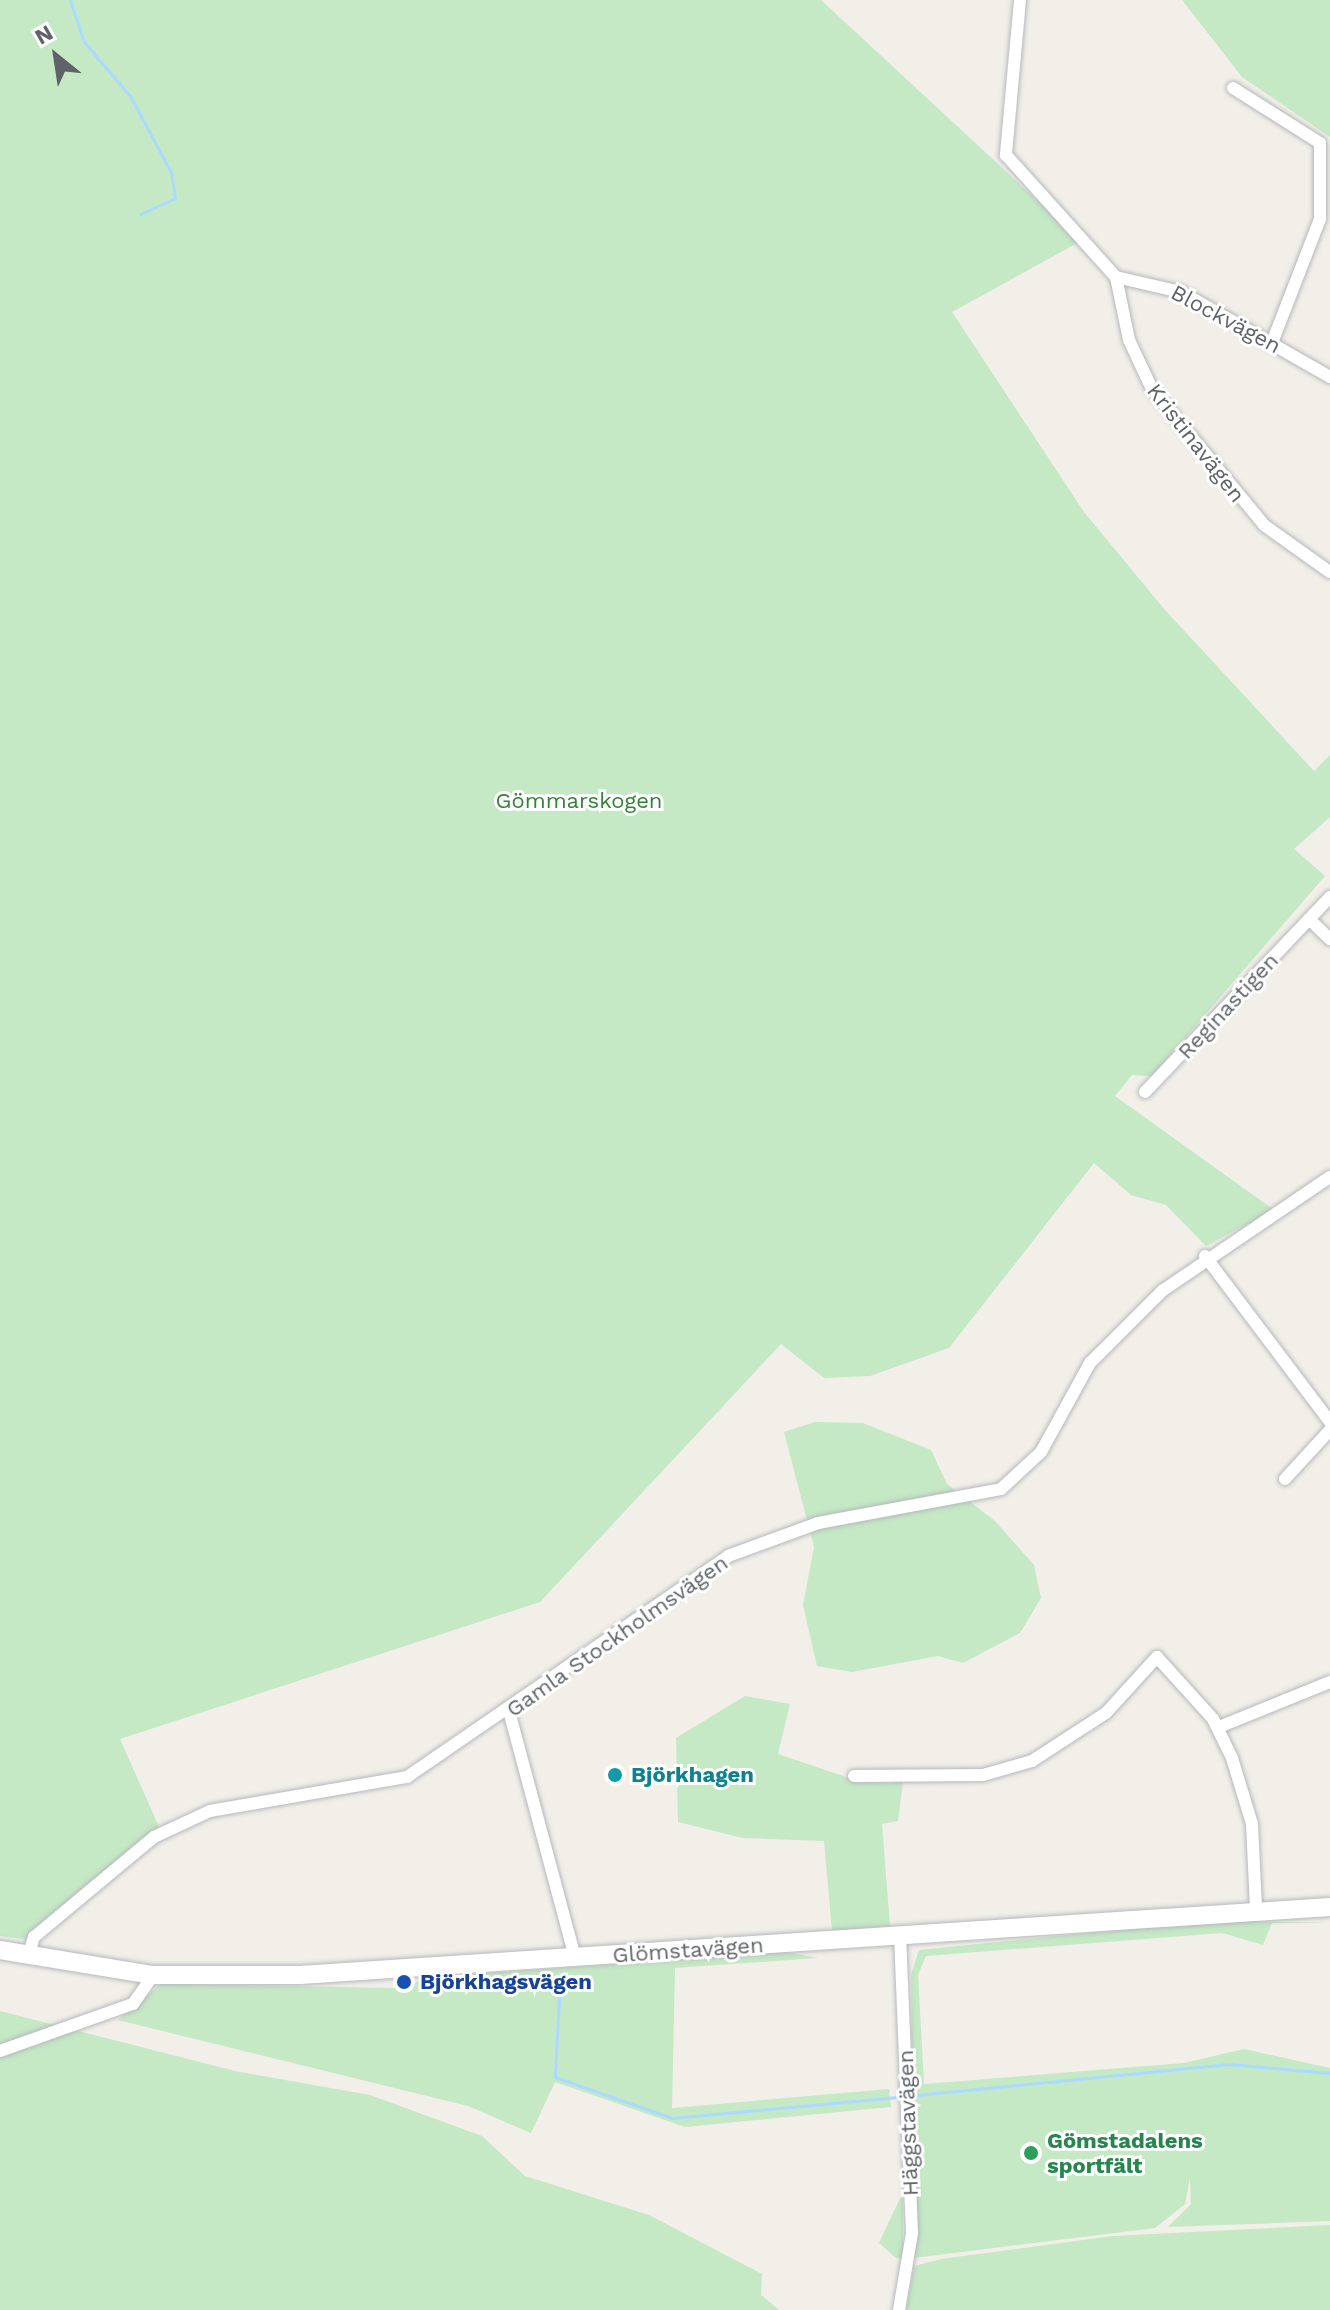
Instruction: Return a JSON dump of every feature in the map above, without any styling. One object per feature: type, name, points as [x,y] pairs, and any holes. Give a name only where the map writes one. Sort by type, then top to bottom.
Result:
[{"type":"main road","name":"Glömstavägen","points":[[0,1950],[153,1975],[300,1975],[1256,1909],[1330,1907]]},
{"type":"street","points":[[1020,0],[1006,155],[1116,277]]},
{"type":"street","points":[[1233,88],[1320,143],[1320,219],[1272,343]]},
{"type":"street","name":"Blockvägen","points":[[1116,277],[1181,292],[1330,377]]},
{"type":"street","name":"Kristinavägen","points":[[1116,277],[1129,340],[1152,389],[1264,525],[1330,572]]},
{"type":"street","name":"Reginastigen","points":[[1145,1092],[1330,897]]},
{"type":"street","points":[[1309,919],[1330,939]]},
{"type":"street","name":"Gamla Stockholmsvägen","points":[[29,1954],[34,1937],[144,1843],[176,1825],[225,1808],[395,1782],[509,1711],[742,1549],[818,1523],[1001,1489],[1041,1452],[1090,1363],[1205,1256],[1311,1196],[1330,1177]]},
{"type":"street","points":[[1205,1256],[1330,1422]]},
{"type":"street","points":[[1285,1479],[1330,1430]]},
{"type":"street","points":[[854,1776],[983,1775],[1032,1761],[1106,1713],[1157,1657],[1219,1727],[1252,1824],[1256,1909]]},
{"type":"street","points":[[1219,1727],[1330,1682]]},
{"type":"street","points":[[509,1711],[575,1957]]},
{"type":"street","name":"Häggstavägen","points":[[899,2310],[912,2233],[900,1935]]},
{"type":"street","points":[[0,2051],[119,2011],[141,1996],[153,1975]]},
{"type":"green space","name":"Gömmarskogen","points":[[0,0],[821,0],[1081,241],[952,312],[1084,512],[1165,610],[1314,771],[1330,755],[1330,817],[1294,849],[1325,876],[1152,1076],[1132,1075],[1115,1096],[1274,1210],[1206,1246],[1166,1205],[1131,1195],[1094,1163],[949,1348],[870,1376],[824,1378],[781,1344],[540,1602],[120,1739],[163,1836],[38,1941],[0,1936]]},
{"type":"green space","points":[[1182,0],[1330,0],[1330,137],[1242,77]]},
{"type":"green space","points":[[815,1422],[863,1423],[931,1450],[947,1484],[995,1521],[1034,1565],[1041,1598],[1020,1633],[963,1663],[938,1656],[852,1672],[817,1666],[803,1605],[814,1547],[784,1432]]},
{"type":"green space","points":[[745,1696],[790,1704],[778,1754],[864,1783],[903,1782],[898,1821],[882,1824],[890,1926],[832,1931],[824,1841],[743,1838],[678,1822],[676,1738]]},
{"type":"green space","points":[[1219,1920],[1330,1923],[1272,1923],[1263,1945],[1222,1933],[926,1956],[918,1975],[924,2084],[1184,2063],[1244,2049],[1330,2068],[1330,2221],[1168,2227],[1191,2204],[1190,2178],[1185,2204],[1155,2228],[914,2258],[911,1975],[919,1950]]},
{"type":"green space","points":[[786,1952],[818,1958],[675,1968],[672,2108],[889,2089],[891,2107],[685,2127],[555,2082],[531,2133],[468,2106],[118,2020],[161,1984],[394,1988],[433,1977]]},
{"type":"green space","points":[[0,2011],[235,2071],[370,2095],[482,2136],[525,2176],[649,2215],[762,2274],[761,2295],[779,2310],[0,2310]]},
{"type":"green space","points":[[903,2192],[903,2259],[896,2258],[879,2243]]},
{"type":"green space","points":[[1330,2225],[1330,2310],[906,2310],[914,2266],[941,2259],[1113,2236]]},
{"type":"waterway","points":[[70,0],[84,42],[130,96],[171,172],[175,198],[141,214]]},
{"type":"waterway","points":[[560,1980],[555,2077],[672,2118],[898,2097]]},
{"type":"waterway","points":[[917,2095],[1228,2064],[1330,2073]]},
{"type":"place","name":"Björkhagen","points":[[615,1775]]},
{"type":"place","name":"Björkhagsvägen","points":[[404,1982]]},
{"type":"place","name":"Gömstadalens sportfält","points":[[1031,2153]]}]
